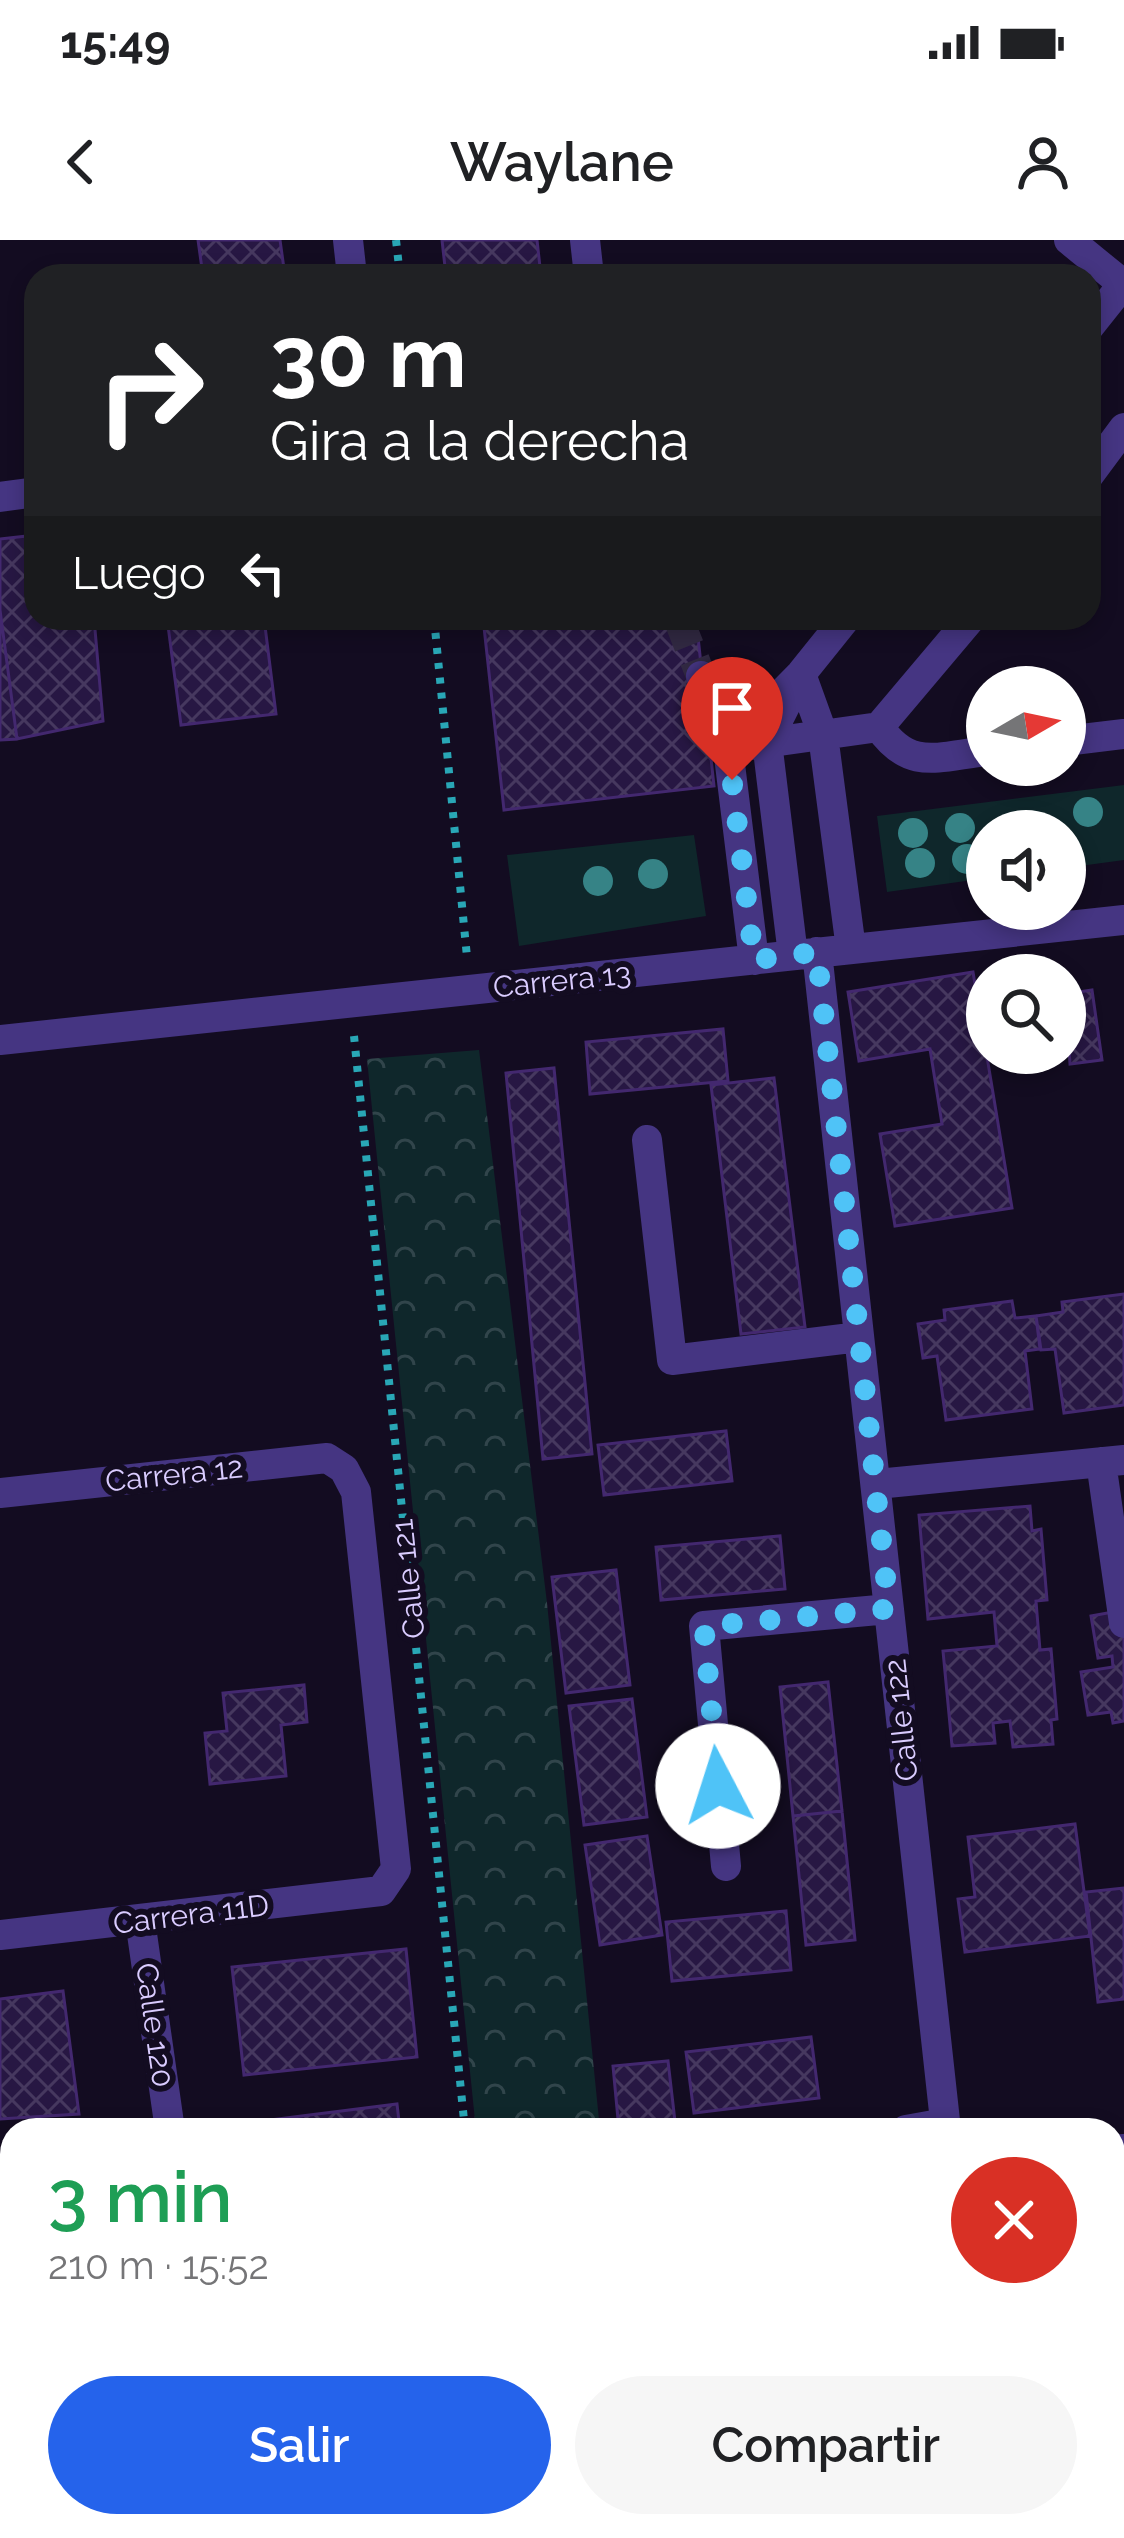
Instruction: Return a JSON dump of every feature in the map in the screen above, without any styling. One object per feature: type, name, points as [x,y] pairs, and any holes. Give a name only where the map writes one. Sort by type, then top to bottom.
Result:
[{"type":"street","points":[[1069,240],[1099,264]]},
{"type":"street","points":[[1101,312],[1124,284]]},
{"type":"street","points":[[1101,459],[1124,428]]},
{"type":"street","points":[[728,748],[801,674],[836,630]]},
{"type":"street","points":[[728,748],[879,727],[960,630]]},
{"type":"street","points":[[801,674],[823,735],[851,949]]},
{"type":"street","points":[[767,742],[801,674]]},
{"type":"street","points":[[701,676],[728,748],[754,960]]},
{"type":"street","points":[[879,727],[892,746],[913,758],[966,753]]},
{"type":"street","points":[[1086,739],[1124,734]]},
{"type":"street","name":"Calle 122","points":[[767,742],[805,954],[859,1337],[945,2118]]},
{"type":"street","name":"Carrera 13","points":[[0,1040],[1124,920]]},
{"type":"street","points":[[647,1140],[672,1360],[859,1337]]},
{"type":"street","name":"Carrera 12","points":[[0,1493],[327,1458],[344,1468]]},
{"type":"street","points":[[877,1484],[1112,1461],[1124,1623]]},
{"type":"street","name":"Calle 121","points":[[344,1468],[356,1492],[396,1869],[381,1891]]},
{"type":"street","points":[[726,1866],[704,1626],[889,1609]]},
{"type":"street","name":"Carrera 11D","points":[[0,1935],[381,1891]]},
{"type":"street","name":"Calle 120","points":[[140,1920],[168,2118]]},
{"type":"path","points":[[435,630],[467,961]]},
{"type":"path","name":"Calle 121","points":[[353,1029],[464,2118]]},
{"type":"green space","points":[[1124,785],[1124,860],[1086,865],[1086,810],[966,810],[966,881],[887,892],[877,816]]},
{"type":"green space","points":[[694,835],[706,916],[519,946],[507,855]]},
{"type":"green space","points":[[479,1050],[547,1603],[599,2118],[475,2118],[367,1059]]},
{"type":"building","points":[[198,240],[280,240],[283,264],[201,264]]},
{"type":"building","points":[[442,240],[537,240],[540,264],[445,264]]},
{"type":"building","points":[[24,536],[24,630],[95,630],[103,721],[17,739],[0,610],[0,539]]},
{"type":"building","points":[[0,610],[17,739],[0,740]]},
{"type":"building","points":[[169,630],[266,630],[276,714],[181,725]]},
{"type":"building","points":[[484,630],[697,630],[714,786],[504,810]]},
{"type":"building","points":[[966,973],[966,1074],[990,1074],[1012,1208],[895,1226],[880,1134],[942,1124],[930,1049],[859,1061],[848,992]]},
{"type":"building","points":[[1092,990],[1102,1060],[1086,1062],[1086,991]]},
{"type":"building","points":[[723,1029],[728,1081],[590,1094],[586,1042]]},
{"type":"building","points":[[554,1068],[592,1454],[543,1459],[506,1073]]},
{"type":"building","points":[[774,1078],[805,1327],[741,1334],[711,1085]]},
{"type":"building","points":[[1124,1294],[1124,1405],[1064,1413],[1055,1349],[1041,1350],[1036,1316],[1063,1312],[1062,1302]]},
{"type":"building","points":[[1012,1301],[1015,1318],[1036,1316],[1040,1349],[1025,1351],[1032,1409],[946,1420],[937,1356],[923,1358],[918,1324],[945,1320],[944,1310]]},
{"type":"building","points":[[726,1431],[732,1481],[604,1495],[598,1445]]},
{"type":"building","points":[[1030,1506],[1032,1531],[1041,1529],[1047,1600],[1036,1601],[1040,1650],[1051,1649],[1057,1719],[1051,1720],[1053,1744],[1013,1747],[1010,1721],[993,1723],[995,1743],[952,1746],[943,1651],[997,1646],[994,1612],[928,1619],[919,1515]]},
{"type":"building","points":[[780,1536],[785,1589],[661,1600],[656,1547]]},
{"type":"building","points":[[616,1570],[630,1685],[566,1693],[552,1577]]},
{"type":"building","points":[[1124,1610],[1124,1721],[1113,1723],[1111,1712],[1088,1715],[1081,1672],[1113,1667],[1112,1656],[1098,1658],[1091,1616]]},
{"type":"building","points":[[828,1682],[842,1811],[793,1816],[780,1687]]},
{"type":"building","points":[[304,1685],[307,1722],[281,1725],[286,1776],[210,1784],[205,1733],[227,1731],[223,1693]]},
{"type":"building","points":[[632,1699],[647,1817],[584,1825],[569,1706]]},
{"type":"building","points":[[842,1811],[855,1940],[806,1945],[793,1816]]},
{"type":"building","points":[[1075,1824],[1090,1936],[965,1952],[958,1899],[975,1897],[968,1837]]},
{"type":"building","points":[[647,1836],[662,1935],[600,1945],[585,1845]]},
{"type":"building","points":[[1124,1888],[1124,1999],[1098,2002],[1086,1892]]},
{"type":"building","points":[[786,1911],[791,1970],[672,1981],[666,1922]]},
{"type":"building","points":[[406,1949],[417,2057],[244,2075],[232,1967]]},
{"type":"building","points":[[63,1991],[79,2114],[0,2118],[0,1999]]},
{"type":"building","points":[[811,2037],[819,2098],[694,2113],[686,2052]]},
{"type":"building","points":[[668,2061],[675,2118],[618,2118],[613,2066]]},
{"type":"building","points":[[397,2104],[399,2118],[286,2118]]},
{"type":"tunnel","points":[[683,630],[701,676]]},
{"type":"route","points":[[718,1786],[704,1626],[889,1609],[817,952],[754,960],[732,780]]}]
